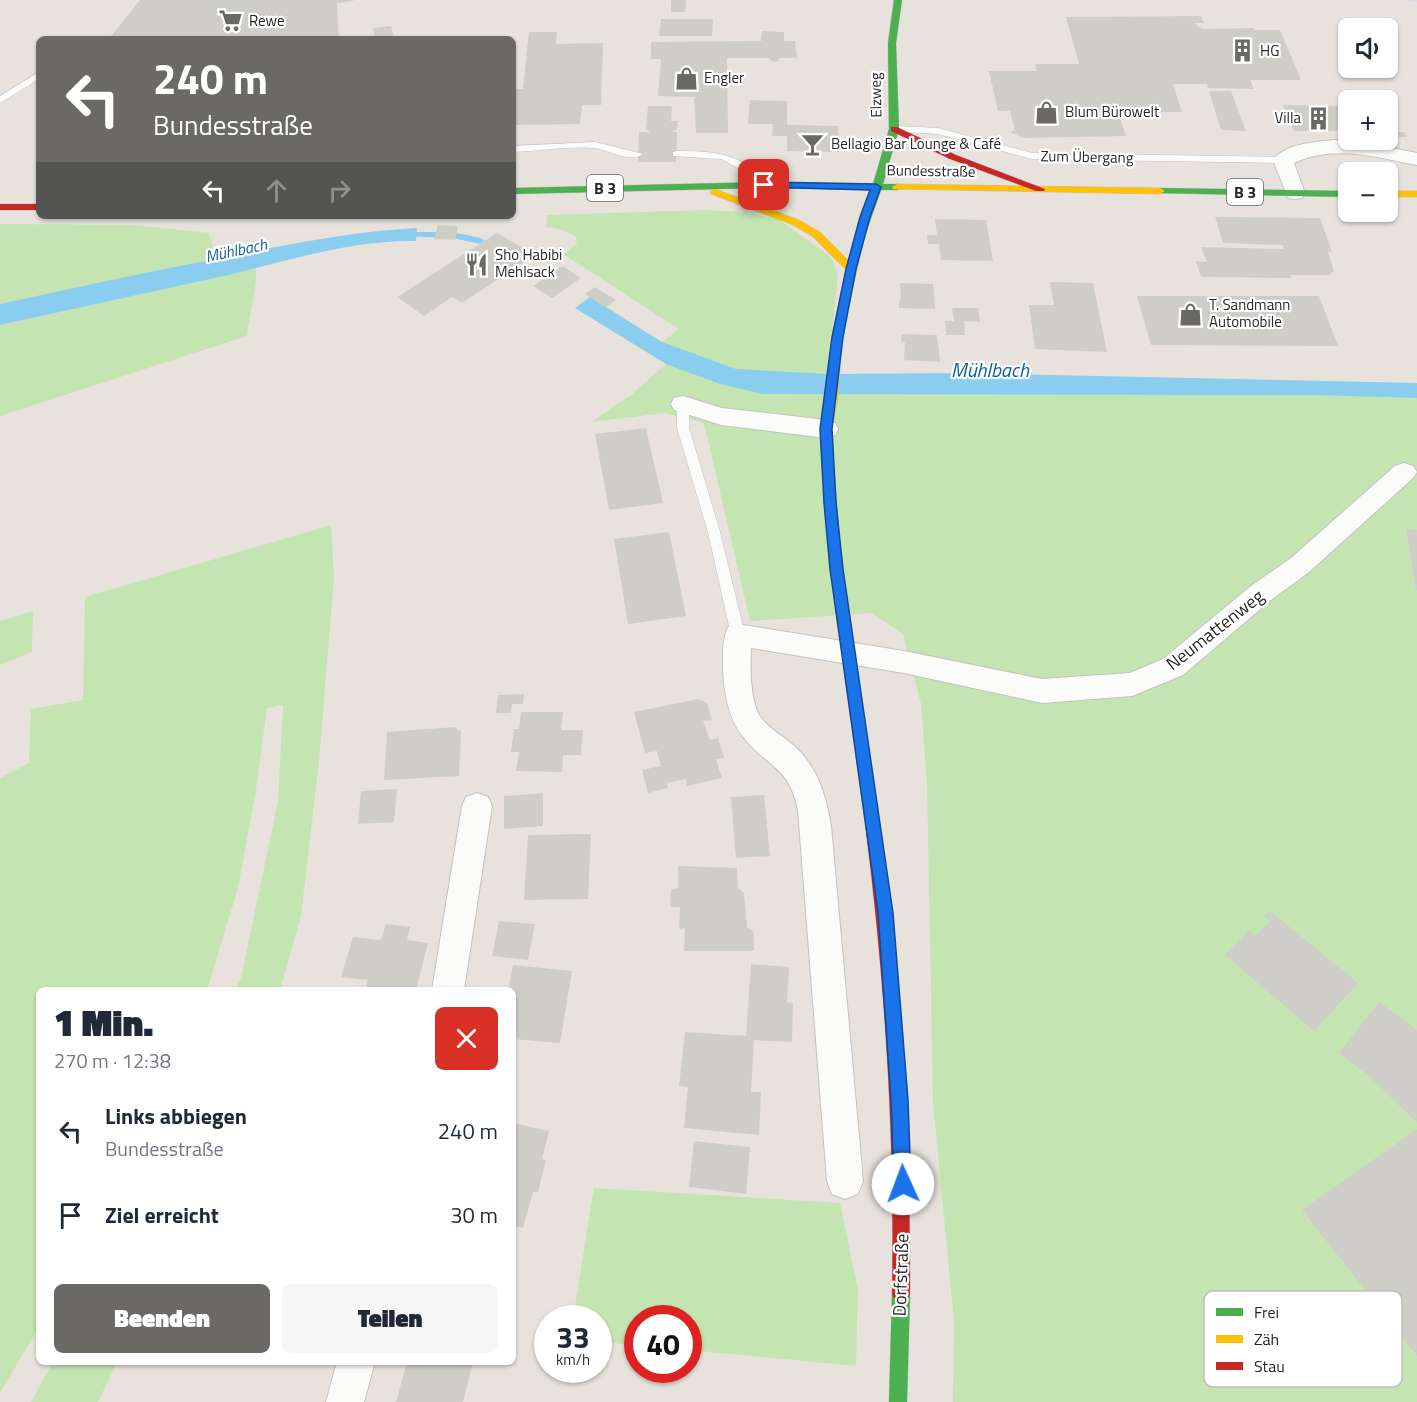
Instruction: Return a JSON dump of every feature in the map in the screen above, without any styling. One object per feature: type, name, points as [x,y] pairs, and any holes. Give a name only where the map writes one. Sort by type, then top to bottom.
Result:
[{"type":"street","name":"Elzweg","points":[[876,187],[888,156],[894,129],[892,44],[898,0]]},
{"type":"street","points":[[894,129],[953,157],[1040,189]]},
{"type":"street","name":"Zum Übergang","points":[[1283,160],[1301,150],[1327,146],[1372,150],[1417,159]]},
{"type":"street","points":[[1283,160],[1295,193]]},
{"type":"street","points":[[696,185],[795,222],[816,234],[851,269]]},
{"type":"street","name":"Bundesstraße","points":[[516,191],[764,185],[1338,194]]},
{"type":"street","name":"Dorfstraße","points":[[876,187],[851,269],[837,337],[832,396],[826,429],[830,503],[885,913],[900,1100],[903,1205],[898,1402]]},
{"type":"street","points":[[1398,194],[1417,194]]},
{"type":"street","points":[[3,204],[36,207]]},
{"type":"street","points":[[683,404],[721,416],[826,429]]},
{"type":"street","name":"Neumattenweg","points":[[738,634],[849,651],[1042,690],[1132,684],[1173,667],[1262,593],[1300,565],[1404,472]]},
{"type":"street","points":[[738,634],[736,663],[745,714],[759,735],[794,766],[811,794],[817,838],[845,1182]]},
{"type":"street","points":[[448,987],[477,806]]},
{"type":"street","points":[[345,1402],[355,1365]]},
{"type":"lane","points":[[0,100],[36,77]]},
{"type":"lane","name":"Zum Übergang","points":[[894,129],[938,131],[1032,156],[1283,160]]},
{"type":"lane","points":[[516,148],[595,146],[638,154]]},
{"type":"lane","points":[[676,154],[722,154],[745,168],[764,185]]},
{"type":"lane","points":[[683,404],[683,428],[714,532],[738,634]]},
{"type":"green space","points":[[707,210],[742,212],[778,219],[831,257],[838,274],[828,374],[1417,398],[1417,1402],[953,1402],[954,1321],[933,1103],[927,783],[921,704],[903,634],[872,613],[750,621],[704,423],[665,413],[591,422],[632,394],[666,364],[649,352],[679,329],[563,254],[577,243],[575,236],[560,229],[546,227],[547,215]]},
{"type":"green space","points":[[0,224],[134,225],[209,233],[216,258],[0,304]]},
{"type":"green space","points":[[256,267],[255,291],[247,336],[0,416],[0,325]]},
{"type":"green space","points":[[331,525],[334,577],[319,762],[301,916],[281,987],[236,987],[241,978],[278,801],[283,705],[267,708],[256,790],[238,888],[208,987],[36,987],[36,1332],[0,1393],[0,778],[29,763],[31,709],[83,700],[85,597]]},
{"type":"green space","points":[[33,611],[32,652],[0,665],[0,621]]},
{"type":"green space","points":[[594,1188],[840,1203],[858,1290],[856,1366],[702,1351],[702,1305],[624,1305],[624,1344],[612,1343],[612,1305],[575,1305]]},
{"type":"green space","points":[[51,1365],[116,1365],[98,1402],[31,1402]]},
{"type":"water","points":[[417,228],[416,241],[345,247],[0,325],[0,304],[292,244],[354,234]]},
{"type":"water","points":[[590,297],[662,342],[736,369],[828,374],[965,373],[1417,383],[1417,398],[1313,395],[763,394],[720,384],[666,364],[575,308]]},
{"type":"building","name":"Rewe","points":[[140,0],[353,0],[337,3],[339,36],[111,36]]},
{"type":"building","points":[[671,0],[686,0],[685,12],[671,12]]},
{"type":"building","points":[[1201,16],[1204,23],[1194,23],[1202,29],[1280,30],[1301,80],[1250,80],[1254,89],[1208,88],[1207,84],[1173,84],[1182,112],[1118,112],[1126,136],[1023,138],[1010,132],[1015,130],[1010,111],[998,111],[989,71],[1037,71],[1035,64],[1079,64],[1066,17]]},
{"type":"building","points":[[661,19],[713,19],[712,36],[659,36]]},
{"type":"building","points":[[391,26],[393,36],[374,36],[373,28]]},
{"type":"building","points":[[762,31],[784,32],[784,41],[795,41],[797,58],[779,58],[774,62],[768,58],[727,58],[728,133],[696,133],[694,97],[658,96],[661,59],[651,59],[651,42],[761,41]]},
{"type":"building","points":[[529,32],[557,32],[556,44],[603,43],[601,105],[582,105],[580,124],[516,125],[516,89],[523,89]]},
{"type":"building","points":[[1209,91],[1231,91],[1246,131],[1221,130]]},
{"type":"building","points":[[750,100],[787,101],[787,125],[838,126],[839,152],[787,151],[787,136],[772,136],[773,124],[748,124]]},
{"type":"building","name":"Villa","points":[[1283,105],[1338,106],[1338,131],[1294,131]]},
{"type":"building","points":[[648,106],[672,106],[671,121],[678,121],[677,129],[671,132],[677,132],[676,162],[638,162],[639,132],[650,132],[646,128]]},
{"type":"building","points":[[1398,132],[1404,132],[1407,137],[1398,137]]},
{"type":"building","points":[[1215,217],[1320,218],[1332,252],[1328,252],[1334,271],[1329,275],[1290,275],[1292,278],[1201,277],[1196,261],[1207,262],[1201,247],[1284,249],[1283,245],[1223,243]]},
{"type":"building","points":[[935,219],[986,220],[993,261],[941,260],[939,244],[928,244],[927,235],[937,235]]},
{"type":"building","points":[[438,225],[458,226],[455,240],[434,239]]},
{"type":"building","points":[[497,233],[535,255],[462,303],[452,297],[424,316],[397,297]]},
{"type":"building","points":[[562,266],[581,278],[552,298],[533,286]]},
{"type":"building","points":[[1050,282],[1093,283],[1107,352],[1035,349],[1029,305],[1054,305]]},
{"type":"building","points":[[900,283],[933,284],[935,309],[899,308]]},
{"type":"building","points":[[595,287],[616,300],[606,307],[585,294]]},
{"type":"building","points":[[1137,296],[1319,296],[1338,346],[1151,345]]},
{"type":"building","points":[[952,308],[978,308],[980,322],[964,321],[965,335],[946,335],[945,321],[954,321]]},
{"type":"building","points":[[901,334],[937,335],[940,362],[904,360],[905,343],[901,341]]},
{"type":"building","points":[[646,428],[663,503],[609,510],[595,434]]},
{"type":"building","points":[[1406,529],[1417,530],[1417,590],[1416,590]]},
{"type":"building","points":[[669,532],[686,616],[628,624],[614,539]]},
{"type":"building","points":[[524,694],[523,704],[512,704],[511,713],[496,713],[498,695]]},
{"type":"building","points":[[698,699],[707,703],[712,720],[703,721],[710,740],[718,738],[724,758],[716,759],[722,778],[687,786],[686,779],[667,783],[668,788],[648,793],[642,770],[661,766],[657,751],[645,753],[634,712]]},
{"type":"building","points":[[521,712],[563,712],[561,730],[583,730],[581,755],[563,755],[562,772],[516,771],[519,752],[511,752],[514,729],[519,729]]},
{"type":"building","points":[[455,727],[461,732],[459,776],[384,780],[387,732]]},
{"type":"building","points":[[397,789],[394,822],[358,824],[361,791]]},
{"type":"building","points":[[543,793],[543,826],[504,829],[504,796]]},
{"type":"building","points":[[764,795],[770,856],[736,858],[731,797]]},
{"type":"building","points":[[591,834],[588,899],[524,900],[528,835]]},
{"type":"building","points":[[678,866],[737,868],[738,888],[744,893],[747,928],[751,929],[754,934],[754,951],[684,951],[685,928],[679,929],[680,907],[670,907],[671,889],[678,888]]},
{"type":"building","points":[[1270,911],[1358,983],[1314,1031],[1225,955],[1249,930],[1255,936],[1270,921],[1264,917]]},
{"type":"building","points":[[499,921],[535,924],[528,960],[492,956]]},
{"type":"building","points":[[386,924],[410,927],[407,940],[428,943],[417,987],[366,987],[368,980],[341,977],[353,937],[381,940]]},
{"type":"building","points":[[751,964],[789,967],[787,1002],[793,1003],[792,1042],[754,1040],[751,1092],[761,1092],[759,1135],[684,1128],[688,1087],[679,1086],[685,1032],[746,1036]]},
{"type":"building","points":[[513,965],[572,971],[560,1043],[516,1039],[516,987],[509,987]]},
{"type":"building","points":[[1379,1002],[1417,1030],[1417,1123],[1369,1076],[1339,1053]]},
{"type":"building","points":[[516,1124],[549,1131],[542,1159],[546,1160],[538,1192],[533,1192],[523,1228],[516,1227]]},
{"type":"building","points":[[1417,1129],[1417,1356],[1402,1337],[1402,1291],[1366,1291],[1302,1210]]},
{"type":"building","points":[[694,1141],[750,1147],[746,1194],[689,1187]]},
{"type":"building","points":[[406,1365],[472,1365],[463,1402],[396,1402]]},
{"type":"waterway","name":"Mühlbach","points":[[403,234],[452,235],[481,241]]},
{"type":"railway","points":[[1408,0],[1417,1]]},
{"type":"traffic: fast","points":[[859,239],[888,156],[894,129],[892,43],[898,0]]},
{"type":"traffic: fast","points":[[516,191],[764,185],[897,187]]},
{"type":"traffic: fast","points":[[1160,191],[1338,194]]},
{"type":"traffic: fast","points":[[828,466],[836,569],[872,823]]},
{"type":"traffic: fast","points":[[898,1402],[901,1294]]},
{"type":"traffic: slow","points":[[897,187],[1160,191]]},
{"type":"traffic: slow","points":[[715,192],[795,222]]},
{"type":"traffic: slow","points":[[1398,194],[1417,194]]},
{"type":"traffic: slow","points":[[795,222],[816,234],[851,269]]},
{"type":"traffic: slow","points":[[828,466],[826,429],[832,396],[837,337],[859,239]]},
{"type":"traffic: jam","points":[[894,129],[953,157],[1040,189]]},
{"type":"traffic: jam","points":[[0,207],[36,207]]},
{"type":"traffic: jam","points":[[872,823],[886,940],[896,1058],[901,1176],[901,1294]]},
{"type":"place","name":"Rewe","points":[[231,21]]},
{"type":"place","name":"HG","points":[[1242,51]]},
{"type":"place","name":"Engler","points":[[686,78]]},
{"type":"place","name":"Blum Bürowelt","points":[[1047,112]]},
{"type":"place","name":"Villa","points":[[1319,118]]},
{"type":"place","name":"Bellagio Bar Lounge & Café","points":[[813,144]]},
{"type":"place","name":"Sho Habibi Mehlsack","points":[[477,264]]},
{"type":"place","name":"T. Sandmann Automobile","points":[[1191,314]]},
{"type":"route","points":[[764,185],[876,187],[851,269],[837,337],[832,396],[826,429],[836,569],[885,913],[900,1100],[903,1184]]}]
